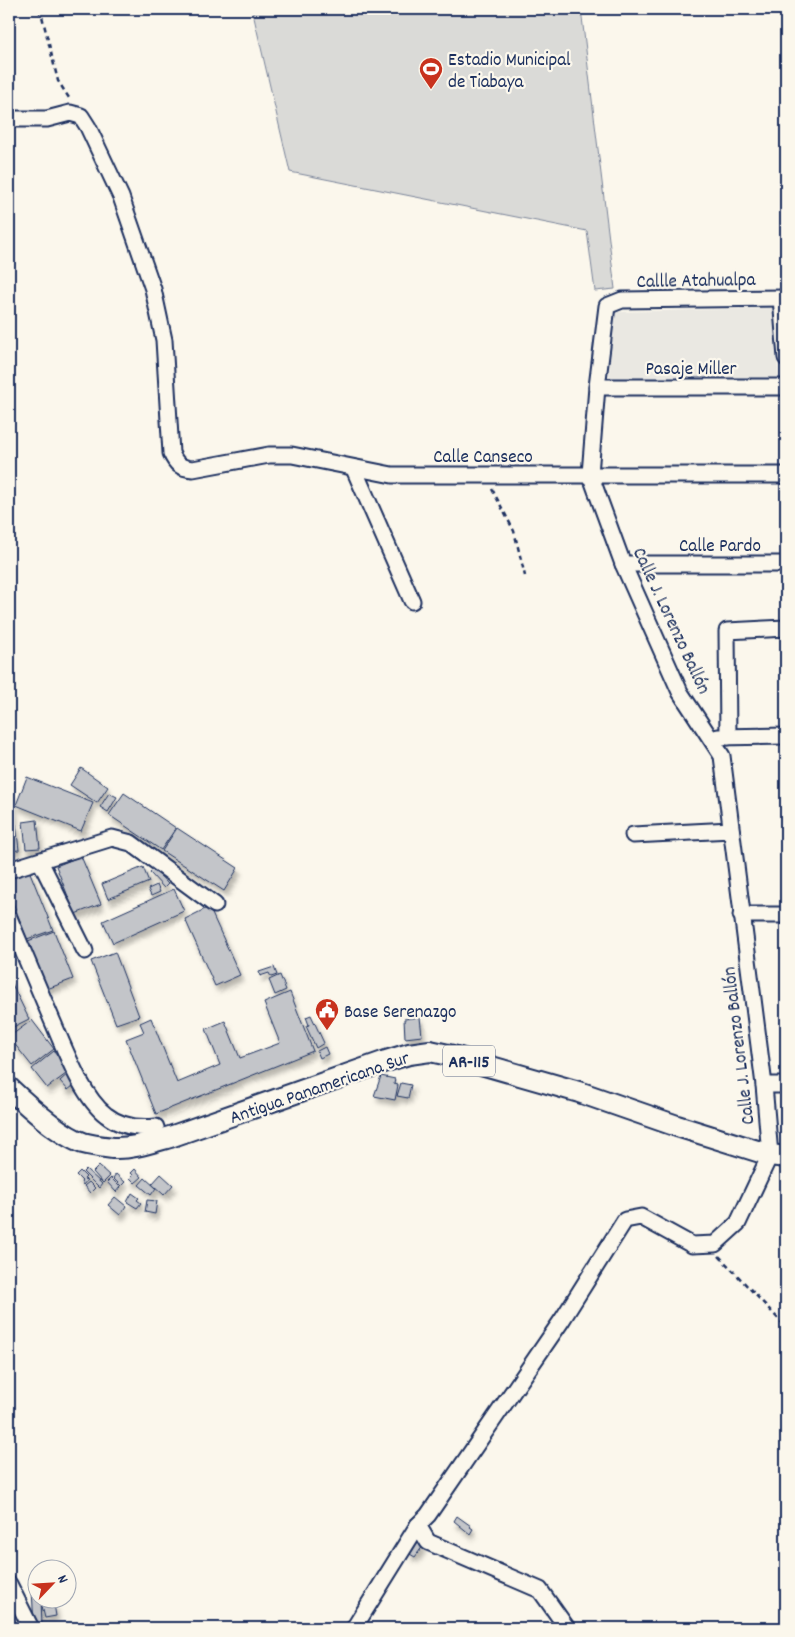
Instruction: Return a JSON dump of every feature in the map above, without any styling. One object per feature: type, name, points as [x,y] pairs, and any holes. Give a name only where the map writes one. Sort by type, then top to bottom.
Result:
[{"type":"main road","name":"Antigua Panamericana Sur","points":[[9,1088],[27,1106],[58,1129],[83,1143],[113,1148],[143,1145],[170,1137],[386,1061],[409,1054],[430,1051],[579,1092],[677,1126],[778,1156]]},
{"type":"street","points":[[9,119],[48,119],[70,114],[82,116]]},
{"type":"street","name":"Calle Canseco","points":[[82,116],[120,197],[153,290],[164,340],[172,453],[176,463],[183,468],[193,469],[269,455],[292,456],[392,475],[786,475]]},
{"type":"street","points":[[784,298],[786,358]]},
{"type":"street","name":"Callle Atahualpa","points":[[607,306],[622,300],[784,298]]},
{"type":"street","name":"Calle J. Lorenzo Ballón","points":[[607,306],[597,387],[590,474],[623,564],[680,692],[722,756],[764,1085],[778,1156]]},
{"type":"street","name":"Pasaje Miller","points":[[597,387],[786,387]]},
{"type":"street","points":[[354,469],[412,601]]},
{"type":"street","name":"Calle Pardo","points":[[623,564],[786,564]]},
{"type":"street","points":[[728,736],[727,631],[786,628]]},
{"type":"street","points":[[709,737],[786,736]]},
{"type":"street","points":[[633,835],[731,830]]},
{"type":"street","points":[[9,870],[112,838],[125,840],[136,846],[214,906]]},
{"type":"street","points":[[40,861],[85,951]]},
{"type":"street","points":[[741,915],[786,915]]},
{"type":"street","points":[[9,918],[72,1066],[91,1100],[105,1115],[114,1121],[135,1128],[156,1127]]},
{"type":"street","points":[[764,1085],[786,1085]]},
{"type":"street","points":[[354,1628],[418,1525],[428,1516],[562,1320],[625,1220],[641,1216],[692,1245],[715,1244],[738,1223],[778,1156]]},
{"type":"street","points":[[418,1525],[428,1542],[540,1590],[567,1628]]},
{"type":"street","points":[[9,1584],[31,1628]]},
{"type":"path","points":[[38,9],[42,16],[58,81],[82,116]]},
{"type":"path","points":[[483,475],[495,493],[514,531],[525,576]]},
{"type":"path","points":[[708,1244],[786,1327]]},
{"type":"shaded area","name":"Estadio Municipal de Tiabaya","points":[[252,9],[581,9],[615,289],[595,291],[587,231],[290,172]]},
{"type":"shaded area","points":[[772,308],[779,380],[608,384],[614,312]]},
{"type":"building","points":[[81,768],[108,787],[97,803],[70,785]]},
{"type":"building","points":[[27,777],[93,803],[81,831],[16,805]]},
{"type":"building","points":[[109,793],[117,797],[108,812],[100,807]]},
{"type":"building","points":[[124,793],[176,828],[161,850],[109,815]]},
{"type":"building","points":[[9,795],[12,795],[15,821],[9,821]]},
{"type":"building","points":[[37,820],[40,848],[26,849],[23,822]]},
{"type":"building","points":[[16,824],[19,850],[9,851],[9,825]]},
{"type":"building","points":[[177,828],[238,868],[224,891],[162,851]]},
{"type":"building","points":[[81,856],[101,904],[75,914],[56,866]]},
{"type":"building","points":[[143,867],[149,882],[108,899],[102,884]]},
{"type":"building","points":[[154,869],[168,884],[164,888],[150,873]]},
{"type":"building","points":[[29,870],[53,930],[27,939],[9,892],[9,878]]},
{"type":"building","points":[[157,885],[160,892],[151,896],[148,889]]},
{"type":"building","points":[[174,889],[184,911],[113,943],[103,921]]},
{"type":"building","points":[[209,907],[240,975],[215,986],[185,919]]},
{"type":"building","points":[[54,931],[73,979],[47,989],[28,941]]},
{"type":"building","points":[[115,952],[139,1016],[116,1024],[91,961]]},
{"type":"building","points":[[274,967],[277,975],[271,977],[269,973],[260,976],[259,972]]},
{"type":"building","points":[[280,975],[286,990],[275,995],[269,980]]},
{"type":"building","points":[[9,978],[29,1019],[9,1029]]},
{"type":"building","points":[[290,992],[313,1051],[156,1114],[126,1039],[144,1032],[140,1023],[151,1018],[177,1083],[220,1065],[206,1029],[225,1021],[240,1058],[280,1043],[264,1003]]},
{"type":"building","points":[[311,1015],[324,1043],[316,1048],[306,1026],[309,1025],[306,1017]]},
{"type":"building","points":[[420,1017],[422,1036],[405,1038],[404,1019]]},
{"type":"building","points":[[32,1020],[54,1049],[32,1066],[9,1037]]},
{"type":"building","points":[[325,1047],[328,1054],[320,1058],[317,1051]]},
{"type":"building","points":[[54,1051],[70,1071],[47,1088],[32,1069]]},
{"type":"building","points":[[70,1072],[78,1082],[68,1090],[60,1081]]},
{"type":"building","points":[[381,1076],[395,1079],[394,1084],[398,1085],[395,1100],[374,1096]]},
{"type":"building","points":[[401,1083],[411,1085],[408,1098],[397,1096]]},
{"type":"building","points":[[99,1166],[110,1176],[103,1183],[93,1172]]},
{"type":"building","points":[[86,1169],[102,1184],[99,1188],[83,1172]]},
{"type":"building","points":[[135,1169],[142,1177],[135,1183],[130,1178],[133,1175],[131,1173]]},
{"type":"building","points":[[80,1171],[86,1177],[84,1179],[87,1180],[83,1185],[76,1175]]},
{"type":"building","points":[[116,1174],[125,1182],[121,1186],[113,1178]]},
{"type":"building","points":[[161,1174],[173,1185],[164,1195],[152,1184]]},
{"type":"building","points":[[111,1178],[120,1187],[116,1192],[107,1182]]},
{"type":"building","points":[[145,1178],[156,1188],[151,1195],[139,1185]]},
{"type":"building","points":[[89,1182],[95,1188],[90,1193],[84,1186]]},
{"type":"building","points":[[132,1193],[139,1198],[137,1200],[141,1203],[137,1208],[127,1202]]},
{"type":"building","points":[[115,1197],[126,1206],[120,1215],[108,1205]]},
{"type":"building","points":[[147,1200],[157,1201],[155,1214],[145,1212]]},
{"type":"building","points":[[457,1516],[471,1526],[473,1529],[470,1534],[454,1521]]},
{"type":"building","points":[[416,1541],[423,1546],[415,1557],[408,1553]]},
{"type":"building","points":[[33,1610],[41,1610],[42,1625],[34,1626]]},
{"type":"building","points":[[43,1610],[55,1610],[56,1616],[45,1618]]},
{"type":"place","name":"Estadio Municipal de Tiabaya","points":[[431,90]]},
{"type":"place","name":"Base Serenazgo","points":[[327,1031]]}]
